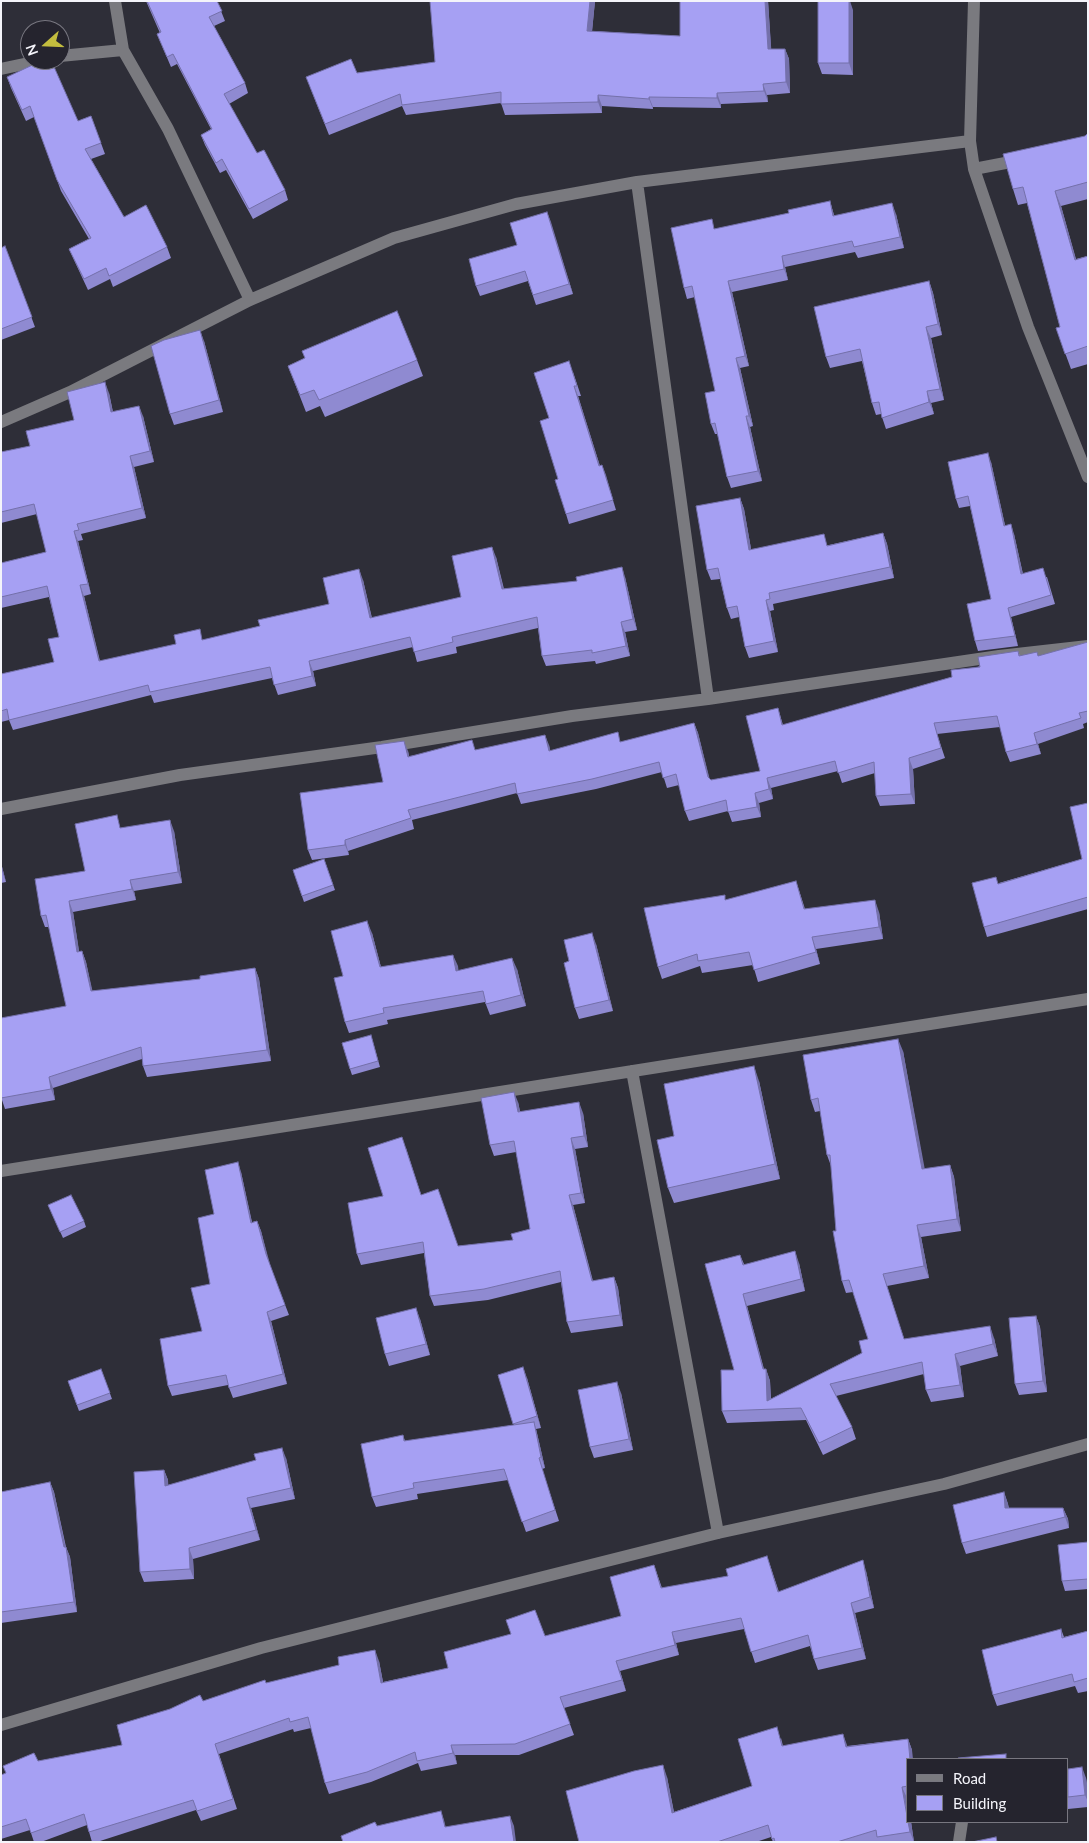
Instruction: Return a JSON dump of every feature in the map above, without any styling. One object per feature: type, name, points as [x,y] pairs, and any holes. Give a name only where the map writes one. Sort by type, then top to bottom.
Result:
[{"type":"street","points":[[115,1],[123,50],[168,129],[250,300]]},
{"type":"street","points":[[974,1],[970,141],[974,169],[1028,327],[1088,477]]},
{"type":"street","points":[[70,55],[123,50]]},
{"type":"street","points":[[1,69],[20,65]]},
{"type":"street","points":[[1,422],[70,392],[250,300],[394,238],[516,204],[637,182],[970,141]]},
{"type":"street","points":[[974,169],[1034,157]]},
{"type":"street","points":[[637,182],[708,699]]},
{"type":"street","points":[[1,809],[180,775],[382,747],[572,716],[708,699],[826,680],[1088,646]]},
{"type":"street","points":[[1,1171],[1088,998]]},
{"type":"street","points":[[632,1071],[718,1533]]},
{"type":"street","points":[[1,1725],[261,1648],[718,1533],[944,1484],[1088,1444]]},
{"type":"street","points":[[958,1842],[962,1823]]},
{"type":"building","points":[[147,1],[217,1],[222,11],[209,17],[245,83],[224,94],[257,153],[264,150],[285,190],[249,209],[222,159],[216,163],[201,135],[212,129],[173,54],[167,57],[157,34],[161,32]]},
{"type":"building","points":[[430,1],[590,1],[587,31],[680,36],[680,1],[765,1],[768,49],[785,49],[786,82],[763,84],[764,91],[717,93],[717,98],[649,97],[649,99],[598,95],[598,102],[501,104],[501,92],[402,105],[400,94],[325,124],[306,77],[351,59],[357,73],[435,62]]},
{"type":"building","points":[[818,1],[849,1],[849,63],[818,63]]},
{"type":"building","points":[[22,70],[55,70],[78,121],[91,116],[101,143],[85,149],[124,217],[146,205],[167,247],[109,276],[106,268],[84,279],[69,249],[91,238],[57,180],[30,106],[22,110],[7,77]]},
{"type":"building","points":[[1088,133],[1088,182],[1055,191],[1075,260],[1088,256],[1088,346],[1065,354],[1056,328],[1060,327],[1023,187],[1013,189],[1003,154],[1085,136]]},
{"type":"building","points":[[830,201],[833,216],[892,203],[900,237],[854,247],[852,241],[782,256],[784,269],[728,281],[745,356],[736,358],[749,416],[746,416],[758,471],[727,477],[715,423],[711,424],[705,393],[715,391],[692,286],[684,288],[671,228],[712,219],[714,229],[789,213],[788,210]]},
{"type":"building","points":[[547,212],[569,284],[533,295],[525,271],[476,286],[469,259],[517,245],[510,223]]},
{"type":"building","points":[[5,246],[32,317],[1,329],[1,248]]},
{"type":"building","points":[[929,281],[938,324],[926,327],[940,389],[927,391],[929,402],[882,418],[879,402],[872,403],[860,349],[826,357],[814,307]]},
{"type":"building","points":[[397,311],[417,360],[319,400],[314,390],[300,395],[288,366],[305,358],[302,351]]},
{"type":"building","points":[[200,330],[219,400],[170,414],[151,346],[164,340]]},
{"type":"building","points":[[569,361],[577,386],[574,386],[599,466],[602,465],[613,500],[566,514],[555,480],[558,479],[540,421],[549,418],[534,373]]},
{"type":"building","points":[[105,382],[111,412],[139,406],[150,451],[130,456],[142,508],[77,524],[79,530],[74,531],[88,584],[80,585],[99,661],[176,644],[174,635],[200,629],[202,640],[260,626],[258,620],[329,604],[323,578],[359,569],[370,618],[461,597],[452,556],[492,547],[502,589],[577,581],[576,577],[622,567],[633,619],[621,622],[626,646],[592,653],[592,650],[542,656],[537,617],[452,637],[453,642],[414,652],[410,637],[309,661],[312,676],[274,685],[270,667],[150,692],[148,685],[9,720],[7,709],[1,711],[1,674],[54,662],[48,639],[59,637],[47,586],[1,597],[1,563],[46,552],[34,504],[1,512],[1,452],[30,446],[26,431],[74,420],[67,392]]},
{"type":"building","points":[[988,453],[1004,526],[1011,524],[1021,574],[1043,568],[1051,595],[1008,608],[1015,636],[975,641],[967,604],[991,599],[968,496],[956,499],[948,462]]},
{"type":"building","points":[[740,498],[749,550],[824,534],[827,546],[883,533],[890,567],[769,593],[770,599],[766,600],[774,641],[745,647],[737,606],[727,608],[718,568],[707,570],[696,506]]},
{"type":"building","points":[[1088,642],[1088,711],[1079,713],[1081,718],[1034,733],[1037,744],[1006,752],[997,716],[934,723],[941,748],[909,758],[911,794],[876,796],[874,762],[838,773],[835,761],[767,778],[769,789],[755,793],[757,807],[728,812],[726,800],[685,811],[676,774],[663,778],[659,762],[592,779],[517,794],[515,783],[408,810],[411,818],[345,840],[345,845],[308,850],[300,793],[383,782],[375,745],[404,741],[408,757],[472,740],[475,750],[545,735],[549,751],[618,732],[620,742],[694,723],[708,777],[711,780],[760,771],[746,716],[778,708],[782,725],[952,677],[951,670],[980,667],[978,657],[1018,651],[1019,656],[1037,652],[1038,656]]},
{"type":"building","points":[[1088,803],[1088,897],[984,927],[972,883],[996,877],[998,884],[1082,859],[1070,807]]},
{"type":"building","points":[[117,815],[120,828],[170,820],[178,872],[130,880],[132,889],[69,901],[77,952],[82,951],[91,991],[200,979],[200,976],[255,968],[267,1050],[143,1066],[141,1047],[49,1077],[51,1089],[1,1098],[1,1018],[66,1006],[46,915],[41,916],[35,879],[85,871],[75,824]]},
{"type":"building","points":[[324,859],[333,885],[302,896],[293,870]]},
{"type":"building","points":[[796,881],[804,909],[875,900],[879,927],[812,937],[816,952],[754,970],[749,952],[698,961],[697,954],[658,967],[644,908],[725,895],[725,900]]},
{"type":"building","points":[[367,921],[380,967],[453,955],[456,971],[512,958],[521,995],[486,1004],[483,991],[383,1008],[384,1013],[345,1022],[334,978],[343,976],[331,931]]},
{"type":"building","points":[[592,933],[609,1000],[575,1008],[564,963],[569,961],[564,940]]},
{"type":"building","points":[[371,1035],[378,1061],[350,1069],[342,1043]]},
{"type":"building","points":[[898,1039],[922,1169],[950,1165],[957,1219],[917,1225],[924,1266],[883,1274],[904,1339],[990,1326],[993,1344],[955,1354],[960,1385],[926,1390],[922,1362],[830,1384],[852,1427],[819,1443],[801,1408],[722,1411],[721,1370],[734,1370],[705,1264],[740,1255],[743,1265],[795,1251],[801,1279],[743,1294],[763,1369],[766,1369],[767,1401],[862,1353],[859,1341],[868,1339],[849,1280],[842,1281],[833,1231],[836,1231],[830,1155],[827,1155],[818,1098],[811,1100],[803,1055]]},
{"type":"building","points":[[754,1066],[775,1164],[668,1188],[657,1140],[674,1136],[664,1084]]},
{"type":"building","points":[[514,1092],[518,1112],[579,1102],[584,1136],[571,1138],[581,1193],[569,1195],[592,1281],[614,1277],[620,1315],[567,1322],[560,1271],[484,1289],[430,1296],[423,1242],[357,1254],[348,1203],[383,1196],[368,1148],[402,1137],[421,1195],[438,1189],[458,1246],[513,1240],[511,1234],[530,1229],[514,1141],[490,1145],[481,1098]]},
{"type":"building","points":[[238,1162],[251,1223],[257,1221],[266,1254],[285,1305],[267,1312],[283,1374],[229,1388],[226,1375],[168,1386],[160,1339],[202,1331],[191,1288],[210,1284],[198,1218],[214,1214],[205,1170]]},
{"type":"building","points":[[71,1195],[84,1221],[60,1232],[48,1205]]},
{"type":"building","points":[[416,1308],[426,1344],[385,1354],[376,1318]]},
{"type":"building","points":[[1036,1316],[1043,1381],[1015,1384],[1009,1318]]},
{"type":"building","points":[[523,1367],[537,1416],[513,1424],[498,1375]]},
{"type":"building","points":[[101,1369],[110,1393],[77,1405],[68,1381]]},
{"type":"building","points":[[617,1382],[629,1439],[590,1447],[578,1390]]},
{"type":"building","points":[[534,1422],[541,1457],[539,1458],[555,1510],[522,1522],[504,1469],[413,1483],[414,1488],[372,1497],[361,1444],[403,1435],[404,1441]]},
{"type":"building","points":[[282,1448],[291,1488],[247,1498],[256,1530],[189,1548],[190,1569],[140,1572],[134,1472],[164,1470],[165,1486],[256,1460],[254,1454]]},
{"type":"building","points":[[50,1482],[64,1547],[66,1547],[74,1602],[1,1612],[1,1492]]},
{"type":"building","points":[[1004,1492],[1005,1508],[1063,1508],[1065,1517],[962,1543],[953,1505]]},
{"type":"building","points":[[1088,1542],[1088,1579],[1062,1581],[1058,1545]]},
{"type":"building","points":[[767,1556],[778,1592],[863,1560],[870,1597],[851,1603],[862,1648],[814,1659],[808,1635],[751,1652],[741,1618],[672,1632],[675,1645],[616,1661],[622,1680],[560,1697],[570,1724],[515,1744],[451,1745],[453,1753],[417,1761],[415,1752],[367,1772],[325,1783],[308,1717],[290,1722],[289,1718],[215,1744],[233,1799],[197,1811],[193,1800],[89,1832],[84,1814],[31,1833],[26,1819],[1,1827],[1,1775],[6,1773],[3,1766],[34,1753],[38,1761],[122,1745],[117,1725],[170,1709],[200,1695],[203,1701],[265,1680],[266,1683],[339,1665],[338,1657],[375,1650],[381,1683],[448,1668],[444,1652],[511,1634],[506,1620],[535,1610],[545,1636],[621,1616],[610,1577],[654,1565],[661,1588],[728,1576],[726,1569]]},
{"type":"building","points":[[1061,1629],[1062,1638],[1088,1631],[1088,1678],[1074,1682],[1072,1674],[993,1695],[982,1650]]},
{"type":"building","points":[[777,1727],[782,1746],[843,1734],[846,1747],[908,1739],[910,1758],[906,1758],[906,1786],[902,1787],[906,1823],[908,1823],[910,1832],[877,1837],[876,1830],[837,1842],[775,1842],[774,1838],[772,1839],[768,1825],[717,1842],[579,1842],[566,1791],[634,1771],[663,1765],[672,1813],[752,1786],[738,1739]]},
{"type":"building","points":[[1006,1754],[1006,1758],[958,1758]]},
{"type":"building","points":[[1082,1767],[1085,1795],[1069,1797],[1069,1769]]},
{"type":"building","points":[[441,1811],[445,1827],[510,1816],[514,1842],[343,1842],[341,1836],[375,1822],[377,1826]]},
{"type":"building","points":[[996,1837],[997,1842],[972,1842]]}]
